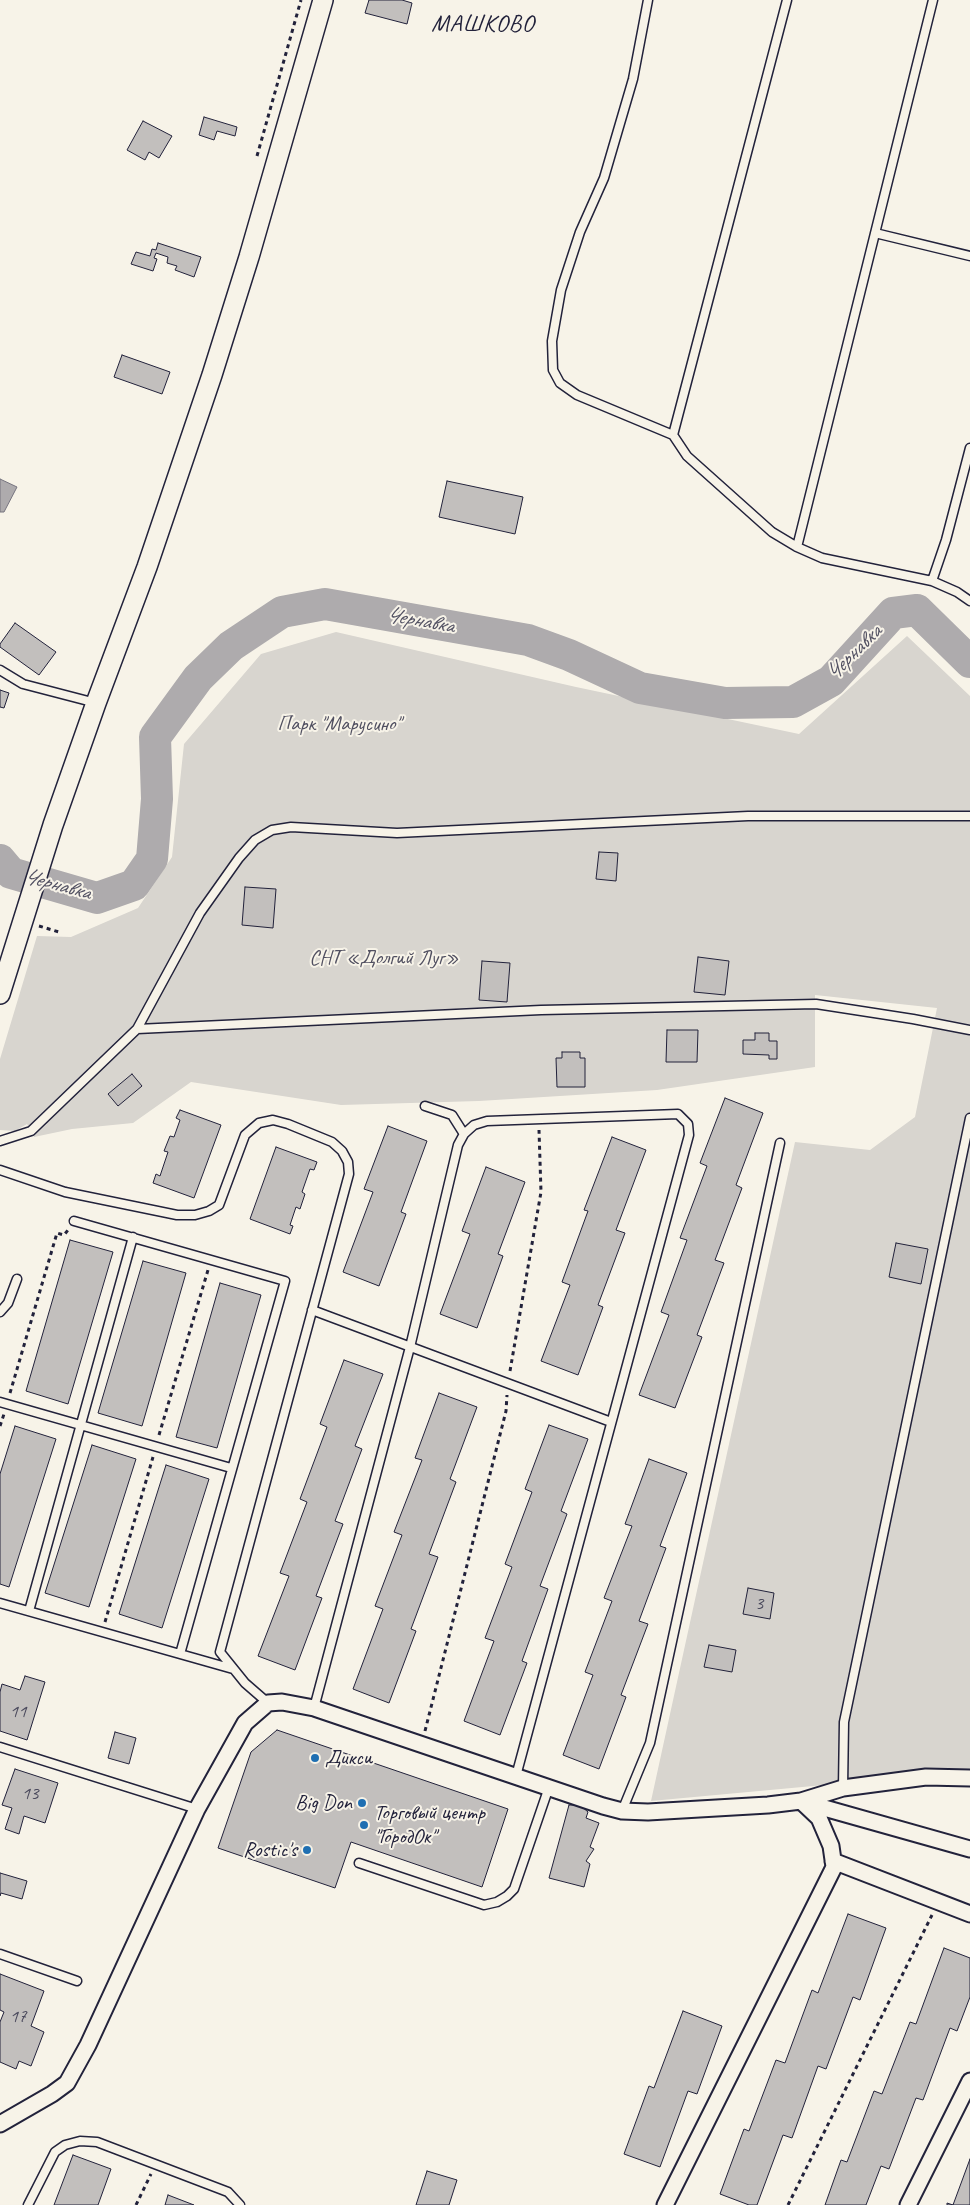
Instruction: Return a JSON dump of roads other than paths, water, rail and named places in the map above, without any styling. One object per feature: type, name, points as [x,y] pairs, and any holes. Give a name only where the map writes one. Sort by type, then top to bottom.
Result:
[{"type":"street","points":[[0,994],[24,922],[52,825],[147,567],[212,375],[249,256],[323,0]]},
{"type":"street","points":[[0,2124],[52,2094],[67,2083],[88,2045],[197,1808],[245,1723],[268,1703],[282,1702],[314,1708],[622,1811],[668,1810],[801,1801],[842,1788],[926,1777],[970,1778]]},
{"type":"street","points":[[801,1801],[970,1849]]},
{"type":"street","points":[[665,2205],[834,1867],[831,1846],[819,1818],[801,1801]]},
{"type":"street","points":[[833,1861],[970,1914]]},
{"type":"street","points":[[908,2205],[970,2081]]},
{"type":"lane","points":[[648,0],[632,79],[604,178],[580,232],[562,290],[552,341],[553,370],[560,383],[577,395],[673,435],[687,456],[765,526],[797,547],[822,558],[932,581],[957,592],[970,601]]},
{"type":"lane","points":[[673,435],[787,0]]},
{"type":"lane","points":[[797,547],[934,0]]},
{"type":"lane","points":[[875,233],[970,256]]},
{"type":"lane","points":[[932,581],[946,540],[970,448]]},
{"type":"lane","points":[[0,670],[23,684],[96,703]]},
{"type":"lane","points":[[0,1141],[31,1131],[137,1029],[200,913],[239,858],[255,840],[272,830],[291,827],[397,832],[748,816],[970,816]]},
{"type":"lane","points":[[137,1029],[541,1010],[816,1004],[970,1030]]},
{"type":"lane","points":[[425,1106],[452,1116],[464,1134]]},
{"type":"lane","points":[[314,1708],[410,1347],[458,1145],[464,1134],[474,1125],[487,1121],[678,1114],[688,1124],[688,1135],[516,1776]]},
{"type":"lane","points":[[842,1788],[844,1722],[970,1118]]},
{"type":"lane","points":[[0,1170],[65,1192],[177,1215],[195,1215],[219,1205],[245,1135],[259,1123],[274,1120],[332,1142],[342,1151],[348,1162],[349,1174],[220,1652],[233,1669],[268,1703]]},
{"type":"lane","points":[[622,1811],[650,1743],[780,1143]]},
{"type":"lane","points":[[74,1221],[285,1281],[180,1654]]},
{"type":"lane","points":[[29,1611],[133,1238]]},
{"type":"lane","points":[[0,1312],[8,1303],[17,1279]]},
{"type":"lane","points":[[312,1310],[611,1422]]},
{"type":"lane","points":[[3,1403],[231,1468]]},
{"type":"lane","points":[[0,1603],[233,1669]]},
{"type":"lane","points":[[0,1747],[197,1808]]},
{"type":"lane","points":[[359,1862],[484,1904],[496,1902],[507,1896],[514,1889],[549,1787]]},
{"type":"lane","points":[[0,1954],[77,1981]]},
{"type":"lane","points":[[28,2205],[55,2152],[65,2145],[80,2141],[97,2142],[228,2192],[240,2205]]},
{"type":"waterway","name":"Чернавка","points":[[0,860],[11,873],[97,898],[134,885],[152,859],[157,799],[155,737],[198,678],[231,646],[282,612],[325,604],[528,640],[569,655],[640,688],[725,703],[793,702],[831,681],[893,613],[917,610],[970,662]]},
{"type":"place","name":"Дикси","points":[[315,1758]]},
{"type":"place","name":"Big Don","points":[[362,1803]]},
{"type":"place","name":"Торговый центр \"ГородОк\"","points":[[364,1825]]},
{"type":"place","name":"Rostic's","points":[[307,1850]]},
{"type":"district","name":"МАШКОВО","points":[[483,25]]},
{"type":"park label","name":"Парк \"Марусино\"","points":[[339,724]]},
{"type":"park label","name":"СНТ «Долгий Луг»","points":[[384,958]]}]
